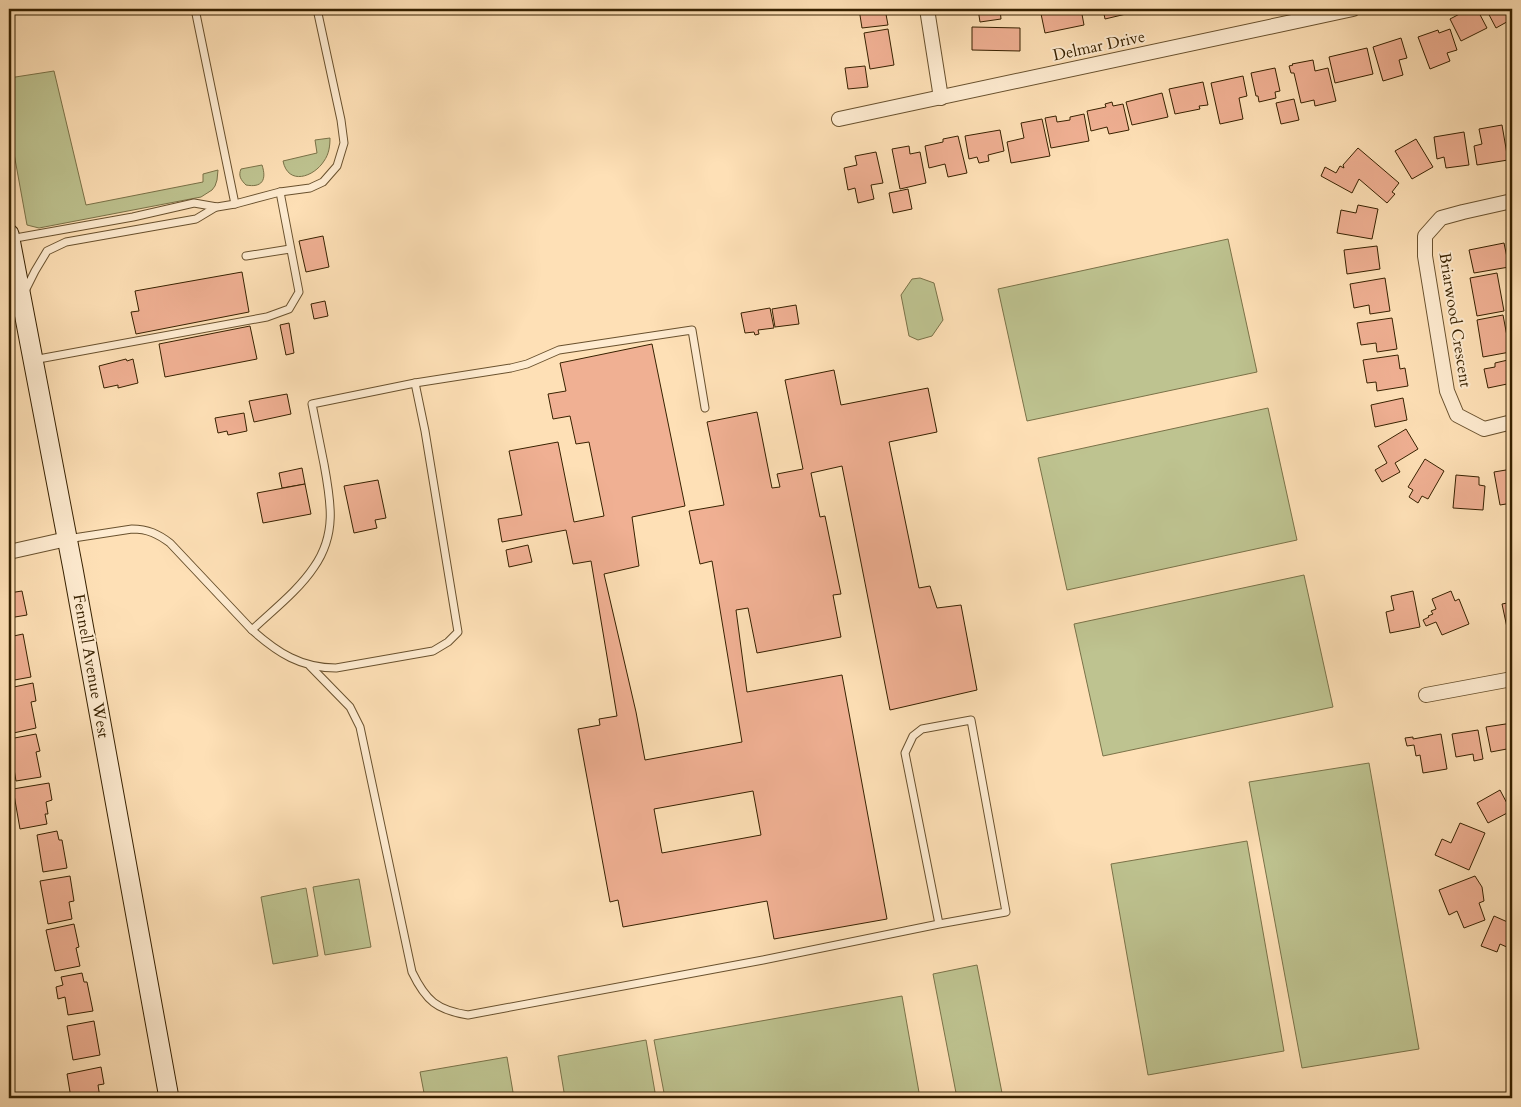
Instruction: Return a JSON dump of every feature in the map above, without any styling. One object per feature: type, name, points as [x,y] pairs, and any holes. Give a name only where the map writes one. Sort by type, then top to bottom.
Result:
[{"type":"main road","name":"Fennell Avenue West","points":[[9,237],[68,539],[169,1098]]},
{"type":"street","points":[[928,9],[941,98]]},
{"type":"street","name":"Delmar Drive","points":[[839,119],[1353,9]]},
{"type":"street","name":"Briarwood Crescent","points":[[1512,201],[1441,218],[1426,236],[1425,256],[1447,391],[1457,415],[1484,429],[1512,422]]},
{"type":"street","points":[[9,552],[68,539]]},
{"type":"street","points":[[1426,695],[1512,679]]},
{"type":"lane","points":[[195,9],[235,204]]},
{"type":"lane","points":[[9,237],[133,217],[194,204],[217,207],[235,204],[280,192],[310,188],[323,182],[337,166],[344,143],[341,120],[317,9]]},
{"type":"lane","points":[[33,360],[267,317],[289,309],[299,292],[280,192]]},
{"type":"lane","points":[[22,299],[47,251],[66,242],[196,218],[217,207]]},
{"type":"lane","points":[[246,256],[290,249]]},
{"type":"lane","points":[[252,630],[314,569],[322,555],[328,538],[331,518],[329,494],[312,404],[415,383],[519,366],[537,361],[559,350],[692,330],[705,408]]},
{"type":"lane","points":[[68,539],[132,529],[142,529],[162,536],[252,630],[278,650],[310,666],[336,668],[433,651],[448,642],[458,632],[425,431],[415,383]]},
{"type":"lane","points":[[310,666],[350,707],[360,727],[412,972],[420,989],[433,1003],[450,1012],[468,1015],[754,962],[1006,912],[971,720],[922,729],[913,736],[905,753],[940,924]]},
{"type":"green space","points":[[54,71],[86,205],[203,182],[203,174],[218,170],[215,186],[201,197],[39,228],[27,225],[9,126],[9,78]]},
{"type":"green space","points":[[330,138],[327,156],[320,167],[308,175],[302,176],[290,174],[286,169],[283,161],[317,153],[315,140]]},
{"type":"green space","points":[[262,165],[264,175],[262,182],[251,186],[246,185],[240,178],[241,169]]},
{"type":"green space","points":[[1228,239],[1257,372],[1027,421],[998,289]]},
{"type":"green space","points":[[920,278],[934,283],[943,320],[932,336],[918,340],[909,336],[901,295],[912,279]]},
{"type":"green space","points":[[1268,408],[1297,540],[1067,590],[1038,458]]},
{"type":"green space","points":[[1304,575],[1333,707],[1103,756],[1074,624]]},
{"type":"green space","points":[[1369,763],[1419,1049],[1302,1068],[1249,782]]},
{"type":"green space","points":[[1247,841],[1284,1051],[1148,1075],[1111,864]]},
{"type":"green space","points":[[359,879],[371,947],[325,955],[313,887]]},
{"type":"green space","points":[[306,888],[318,956],[273,964],[261,897]]},
{"type":"green space","points":[[977,965],[1003,1098],[957,1098],[933,974]]},
{"type":"green space","points":[[902,996],[920,1098],[665,1098],[654,1040]]},
{"type":"green space","points":[[646,1040],[656,1098],[565,1098],[558,1056]]},
{"type":"green space","points":[[507,1057],[514,1098],[425,1098],[420,1072]]},
{"type":"building","points":[[859,9],[885,9],[888,25],[862,28]]},
{"type":"building","points":[[978,9],[1000,9],[1001,19],[980,22]]},
{"type":"building","points":[[1040,9],[1081,9],[1084,25],[1045,33]]},
{"type":"building","points":[[1103,9],[1124,9],[1126,14],[1105,19]]},
{"type":"building","points":[[1469,9],[1477,9],[1487,28],[1461,41],[1450,19]]},
{"type":"building","points":[[1486,9],[1512,9],[1512,19],[1496,28]]},
{"type":"building","points":[[972,27],[1020,28],[1020,51],[972,50]]},
{"type":"building","points":[[888,29],[894,65],[870,69],[864,33]]},
{"type":"building","points":[[1450,29],[1457,50],[1447,53],[1450,61],[1430,69],[1418,37],[1438,30],[1439,33]]},
{"type":"building","points":[[1401,38],[1407,58],[1399,60],[1403,75],[1383,81],[1373,47]]},
{"type":"building","points":[[1367,48],[1373,74],[1335,83],[1329,57]]},
{"type":"building","points":[[1313,60],[1315,71],[1328,68],[1336,101],[1315,106],[1314,100],[1301,103],[1294,73],[1291,73],[1289,66]]},
{"type":"building","points":[[865,66],[868,87],[848,89],[845,68]]},
{"type":"building","points":[[1275,68],[1280,91],[1275,92],[1276,98],[1259,102],[1251,73]]},
{"type":"building","points":[[1243,76],[1247,96],[1239,98],[1243,119],[1220,124],[1211,83]]},
{"type":"building","points":[[1203,82],[1208,105],[1199,106],[1200,109],[1175,114],[1169,89]]},
{"type":"building","points":[[1162,93],[1168,117],[1132,125],[1126,102]]},
{"type":"building","points":[[1294,99],[1299,120],[1281,124],[1276,103]]},
{"type":"building","points":[[1112,102],[1113,106],[1123,104],[1129,130],[1109,134],[1107,127],[1091,131],[1087,111],[1106,107],[1105,104]]},
{"type":"building","points":[[1084,114],[1089,141],[1051,148],[1045,118],[1056,116],[1057,122],[1070,120],[1070,117]]},
{"type":"building","points":[[1042,119],[1050,156],[1011,163],[1007,142],[1024,138],[1021,123]]},
{"type":"building","points":[[1502,125],[1508,160],[1477,165],[1474,146],[1482,144],[1479,129]]},
{"type":"building","points":[[1000,130],[1004,151],[988,155],[989,161],[979,163],[977,157],[969,159],[965,136]]},
{"type":"building","points":[[1464,132],[1469,165],[1446,168],[1444,157],[1437,159],[1434,137]]},
{"type":"building","points":[[958,136],[967,173],[948,177],[945,164],[929,168],[925,146]]},
{"type":"building","points":[[1416,139],[1433,167],[1412,179],[1395,151]]},
{"type":"building","points":[[909,146],[910,154],[920,152],[926,183],[900,189],[892,149]]},
{"type":"building","points":[[1358,148],[1399,183],[1392,192],[1395,194],[1387,203],[1359,179],[1352,193],[1321,176],[1325,167],[1336,173],[1340,166],[1344,168],[1343,165]]},
{"type":"building","points":[[876,152],[883,183],[871,185],[874,199],[858,203],[855,188],[848,190],[844,168],[857,165],[855,156]]},
{"type":"building","points":[[908,189],[912,209],[893,213],[889,193]]},
{"type":"building","points":[[1358,205],[1378,209],[1372,239],[1337,233],[1341,210],[1356,213]]},
{"type":"building","points":[[323,236],[329,267],[306,272],[299,241]]},
{"type":"building","points":[[1504,243],[1509,267],[1474,273],[1469,250]]},
{"type":"building","points":[[1377,246],[1380,269],[1347,274],[1344,250]]},
{"type":"building","points":[[242,272],[249,312],[136,334],[131,312],[139,311],[135,291]]},
{"type":"building","points":[[1497,273],[1504,311],[1477,316],[1470,278]]},
{"type":"building","points":[[1385,278],[1390,311],[1370,314],[1369,305],[1354,308],[1350,284]]},
{"type":"building","points":[[325,301],[328,316],[314,319],[311,304]]},
{"type":"building","points":[[796,305],[799,324],[775,327],[772,309]]},
{"type":"building","points":[[770,308],[774,328],[758,330],[759,334],[755,335],[754,332],[745,333],[741,313]]},
{"type":"building","points":[[1503,315],[1510,352],[1483,357],[1477,320]]},
{"type":"building","points":[[1392,318],[1397,349],[1377,352],[1376,343],[1361,345],[1357,323]]},
{"type":"building","points":[[289,323],[294,353],[286,355],[280,325]]},
{"type":"building","points":[[250,326],[257,359],[165,377],[159,344]]},
{"type":"building","points":[[652,344],[685,506],[632,517],[639,566],[604,574],[636,712],[645,760],[742,742],[712,561],[700,564],[689,511],[724,505],[707,422],[757,412],[772,488],[780,487],[777,474],[803,469],[785,380],[834,370],[841,405],[928,388],[937,432],[889,442],[919,588],[930,586],[937,608],[961,605],[977,690],[890,710],[842,466],[811,473],[820,517],[825,516],[841,594],[833,595],[841,637],[757,653],[748,608],[736,610],[747,692],[842,675],[887,919],[774,939],[767,901],[623,927],[618,900],[610,902],[578,729],[600,725],[599,719],[617,716],[591,561],[573,564],[566,530],[502,542],[498,519],[522,515],[509,451],[558,442],[574,522],[604,516],[589,442],[576,444],[570,416],[553,419],[548,394],[566,391],[560,363]],"holes":[[[753,791],[761,835],[662,853],[654,809]]]},
{"type":"building","points":[[1398,355],[1400,369],[1405,368],[1408,386],[1377,391],[1376,382],[1367,383],[1363,360]]},
{"type":"building","points":[[126,359],[127,361],[133,359],[138,383],[118,388],[118,385],[104,388],[99,366]]},
{"type":"building","points":[[1512,359],[1512,383],[1488,388],[1484,369],[1495,367],[1495,363]]},
{"type":"building","points":[[287,394],[291,414],[254,422],[249,401]]},
{"type":"building","points":[[1403,398],[1407,420],[1375,427],[1371,405]]},
{"type":"building","points":[[244,413],[247,431],[228,435],[227,431],[218,433],[215,418]]},
{"type":"building","points":[[1406,429],[1418,449],[1395,463],[1400,472],[1382,482],[1375,470],[1387,463],[1378,446]]},
{"type":"building","points":[[1425,459],[1444,471],[1428,499],[1422,496],[1418,503],[1409,497],[1413,490],[1408,487]]},
{"type":"building","points":[[302,468],[305,484],[282,488],[279,473]]},
{"type":"building","points":[[1512,469],[1512,503],[1500,505],[1494,472]]},
{"type":"building","points":[[1456,475],[1479,477],[1479,485],[1485,486],[1483,510],[1453,508]]},
{"type":"building","points":[[378,480],[386,518],[375,520],[377,528],[354,533],[344,486]]},
{"type":"building","points":[[305,484],[311,514],[263,523],[257,493]]},
{"type":"building","points":[[528,545],[532,562],[509,567],[506,550]]},
{"type":"building","points":[[22,591],[27,615],[9,618],[9,593]]},
{"type":"building","points":[[1413,591],[1420,627],[1390,633],[1386,612],[1394,610],[1391,596]]},
{"type":"building","points":[[1451,591],[1455,601],[1459,599],[1469,624],[1442,635],[1436,622],[1426,626],[1423,620],[1433,614],[1431,611],[1436,609],[1432,599]]},
{"type":"building","points":[[1512,602],[1512,636],[1509,637],[1502,604]]},
{"type":"building","points":[[23,634],[31,677],[9,681],[9,637]]},
{"type":"building","points":[[33,683],[36,701],[31,702],[36,728],[9,734],[9,688]]},
{"type":"building","points":[[1512,723],[1512,748],[1491,752],[1486,727]]},
{"type":"building","points":[[1478,730],[1483,759],[1474,761],[1473,754],[1456,757],[1452,734]]},
{"type":"building","points":[[36,734],[40,751],[36,752],[41,777],[16,781],[14,769],[9,769],[9,739]]},
{"type":"building","points":[[1441,734],[1447,769],[1423,773],[1420,755],[1416,756],[1414,745],[1407,746],[1405,738],[1413,737],[1413,739]]},
{"type":"building","points":[[49,783],[52,800],[46,802],[48,814],[45,814],[47,824],[20,829],[13,789]]},
{"type":"building","points":[[1500,790],[1511,811],[1488,823],[1477,803]]},
{"type":"building","points":[[1460,823],[1485,833],[1469,870],[1435,855],[1442,839],[1451,843]]},
{"type":"building","points":[[57,831],[59,840],[62,840],[67,868],[43,872],[37,835]]},
{"type":"building","points":[[70,876],[74,901],[69,902],[72,919],[48,924],[40,881]]},
{"type":"building","points":[[1475,876],[1482,887],[1484,901],[1479,903],[1485,920],[1464,928],[1457,911],[1449,915],[1439,890]]},
{"type":"building","points":[[1494,916],[1512,924],[1512,941],[1509,948],[1500,944],[1497,952],[1481,946]]},
{"type":"building","points":[[74,924],[79,947],[76,948],[80,966],[55,971],[46,930]]},
{"type":"building","points":[[82,973],[84,982],[87,982],[93,1011],[68,1015],[65,997],[58,999],[56,987],[63,985],[61,977]]},
{"type":"building","points":[[94,1021],[100,1055],[73,1060],[67,1026]]},
{"type":"building","points":[[101,1067],[104,1084],[98,1085],[100,1098],[71,1098],[67,1074]]}]
